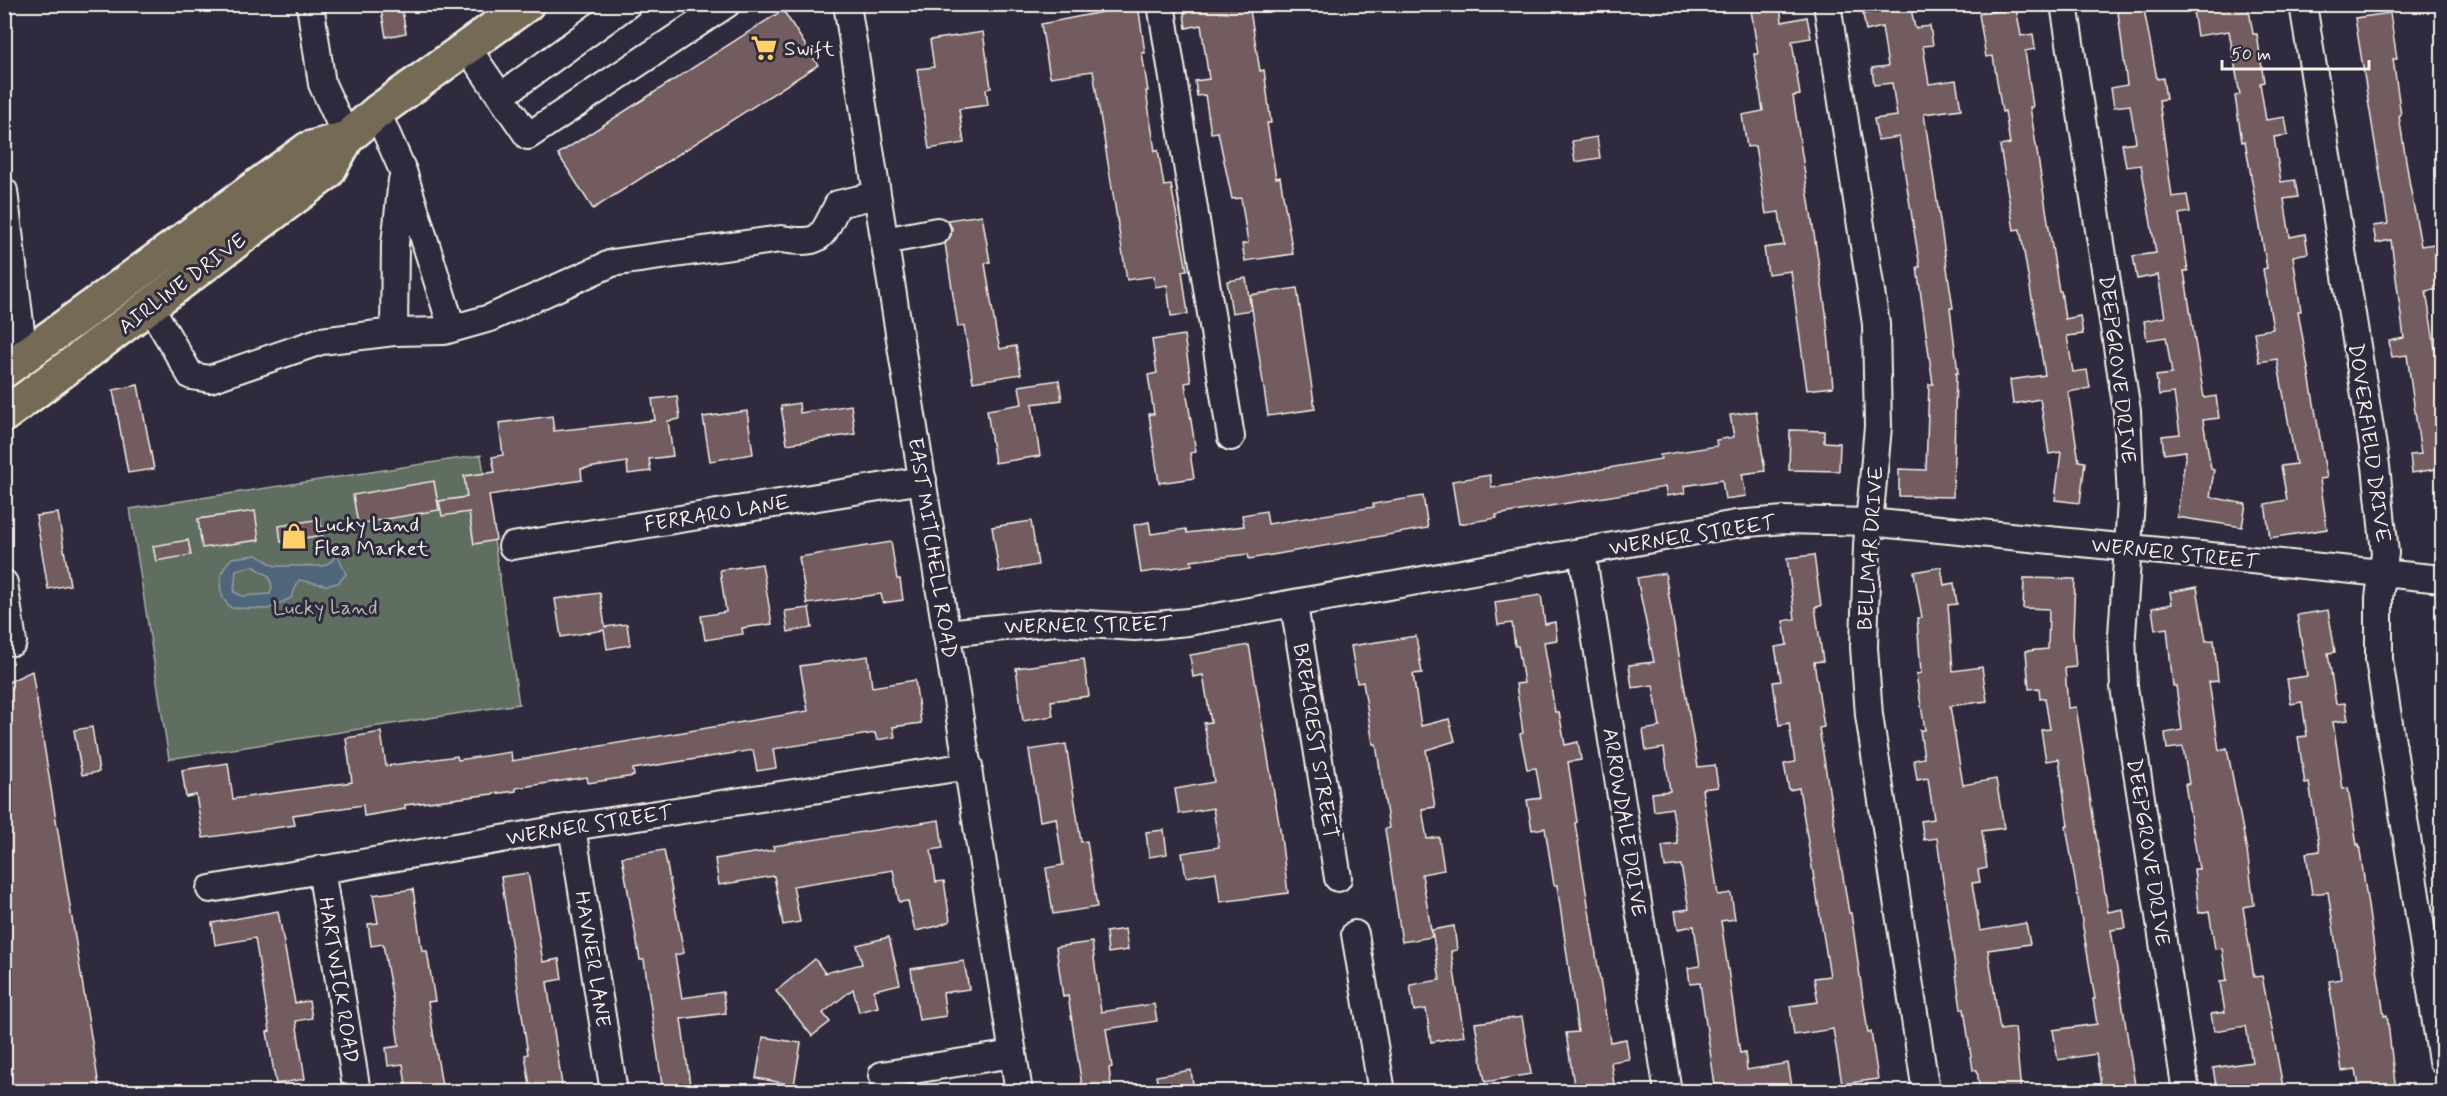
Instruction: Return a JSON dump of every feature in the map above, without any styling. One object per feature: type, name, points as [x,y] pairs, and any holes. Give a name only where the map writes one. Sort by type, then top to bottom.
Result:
[{"type":"main road","name":"AIRLINE DRIVE","points":[[4,415],[327,173],[347,138],[377,112],[468,49],[527,4]]},
{"type":"main road","name":"AIRLINE DRIVE","points":[[14,363],[308,149],[347,138]]},
{"type":"main road","points":[[14,363],[70,367]]},
{"type":"street","points":[[310,4],[322,84],[347,138]]},
{"type":"street","points":[[468,49],[528,136],[727,4]]},
{"type":"street","name":"EAST MITCHELL ROAD","points":[[847,4],[1019,1092]]},
{"type":"street","points":[[1161,4],[1231,437]]},
{"type":"street","name":"BELLMAR DRIVE","points":[[1827,4],[1876,324],[1878,427],[1869,522],[1864,647],[1869,715],[1926,1092]]},
{"type":"street","name":"DEEPGROVE DRIVE","points":[[2064,4],[2127,411],[2131,501],[2122,635],[2124,687],[2186,1092]]},
{"type":"street","name":"DOVERFIELD DRIVE","points":[[2303,4],[2376,466],[2385,553],[2379,598],[2379,660],[2442,1060]]},
{"type":"street","points":[[501,96],[627,5]]},
{"type":"street","points":[[377,112],[403,171],[452,328]]},
{"type":"street","points":[[394,332],[395,244],[403,171]]},
{"type":"street","points":[[4,191],[14,363]]},
{"type":"street","points":[[150,306],[191,376],[210,379],[321,341],[452,328],[490,318],[612,263],[781,239],[808,243],[824,234],[838,204],[877,195]]},
{"type":"street","points":[[884,241],[937,231]]},
{"type":"street","name":"FERRARO LANE","points":[[512,546],[923,480]]},
{"type":"street","name":"WERNER STREET","points":[[946,633],[1055,622],[1136,627],[1188,622],[1746,524],[1826,519],[2127,548],[2382,576],[2442,579]]},
{"type":"street","name":"ARROWDALE DRIVE","points":[[1582,552],[1668,1092]]},
{"type":"street","points":[[4,583],[13,642]]},
{"type":"street","name":"BREACREST STREET","points":[[1294,605],[1338,878]]},
{"type":"street","name":"WERNER STREET","points":[[210,889],[572,827],[969,766]]},
{"type":"street","name":"HAVNER LANE","points":[[572,827],[614,1092]]},
{"type":"street","name":"HARTWICK ROAD","points":[[321,869],[357,1092]]},
{"type":"street","points":[[1355,934],[1382,1092]]},
{"type":"street","points":[[882,1075],[1013,1054]]},
{"type":"green space","name":"Lucky Land","points":[[481,455],[519,704],[169,759],[130,509]]},
{"type":"water","points":[[337,554],[346,574],[338,583],[326,585],[299,580],[291,598],[268,609],[231,608],[221,590],[223,570],[232,558],[257,555],[275,566],[323,566],[332,561]],"holes":[[[253,566],[269,576],[272,587],[270,594],[242,596],[234,592],[236,570]]]},
{"type":"building","points":[[380,4],[401,4],[406,33],[386,37]]},
{"type":"building","points":[[1229,4],[1249,4],[1260,71],[1264,70],[1271,123],[1267,123],[1276,178],[1280,177],[1293,254],[1245,261],[1242,244],[1248,243],[1241,198],[1232,199],[1218,132],[1211,133],[1205,95],[1197,96],[1195,81],[1209,79],[1201,25],[1186,28],[1184,13]]},
{"type":"building","points":[[1750,4],[1780,4],[1782,22],[1807,17],[1811,38],[1792,41],[1800,95],[1793,96],[1826,312],[1833,387],[1807,390],[1791,271],[1768,274],[1764,248],[1784,245],[1779,212],[1766,214],[1755,146],[1747,147],[1742,115],[1763,111],[1754,54],[1758,54]]},
{"type":"building","points":[[1878,4],[1910,4],[1915,28],[1930,26],[1933,45],[1923,46],[1929,84],[1956,80],[1961,109],[1924,114],[1953,308],[1950,308],[1958,373],[1956,373],[1953,497],[1899,496],[1899,469],[1926,470],[1929,384],[1933,384],[1917,267],[1920,267],[1899,137],[1878,140],[1874,119],[1897,116],[1892,83],[1874,85],[1872,68],[1888,66],[1882,27],[1866,31],[1863,14],[1879,11]]},
{"type":"building","points":[[2117,4],[2143,4],[2157,79],[2163,78],[2166,99],[2159,100],[2172,197],[2187,195],[2190,212],[2179,214],[2188,271],[2184,271],[2204,398],[2216,396],[2219,418],[2203,420],[2211,469],[2214,470],[2210,497],[2246,504],[2242,527],[2177,517],[2186,451],[2164,454],[2162,436],[2180,434],[2174,393],[2159,395],[2156,376],[2172,374],[2166,337],[2147,340],[2144,321],[2165,317],[2158,275],[2137,279],[2133,256],[2156,253],[2141,165],[2126,167],[2122,144],[2136,142],[2130,105],[2114,107],[2111,88],[2127,85]]},
{"type":"building","points":[[2192,4],[2248,4],[2253,34],[2257,34],[2264,82],[2260,83],[2266,120],[2285,117],[2288,135],[2274,137],[2281,182],[2295,180],[2298,197],[2284,199],[2290,237],[2305,234],[2308,253],[2293,256],[2301,311],[2298,311],[2327,478],[2320,479],[2327,529],[2270,538],[2265,504],[2287,500],[2281,466],[2296,464],[2277,359],[2259,362],[2254,332],[2273,329],[2263,269],[2267,268],[2235,96],[2240,95],[2229,31],[2197,36]]},
{"type":"building","points":[[1138,5],[1145,53],[1142,53],[1148,91],[1146,91],[1155,151],[1158,150],[1164,186],[1171,185],[1187,270],[1182,271],[1188,314],[1171,316],[1167,285],[1155,287],[1154,276],[1127,280],[1093,71],[1050,77],[1041,24]]},
{"type":"building","points":[[2016,8],[2021,36],[2033,34],[2035,49],[2025,51],[2033,107],[2030,107],[2059,291],[2061,291],[2065,319],[2080,316],[2083,334],[2067,336],[2073,372],[2087,370],[2090,388],[2068,392],[2079,461],[2085,462],[2080,503],[2055,500],[2061,452],[2049,454],[2040,399],[2013,404],[2010,380],[2045,375],[2020,229],[2014,230],[2000,146],[2010,144],[2005,111],[2002,112],[1993,56],[1986,57],[1979,14]]},
{"type":"building","points":[[783,10],[818,65],[593,209],[558,154]]},
{"type":"building","points":[[2390,13],[2397,59],[2393,59],[2401,115],[2399,116],[2410,186],[2421,246],[2434,244],[2440,289],[2426,291],[2439,374],[2442,373],[2442,468],[2412,473],[2410,455],[2421,454],[2407,355],[2392,357],[2389,341],[2404,338],[2391,240],[2376,243],[2373,226],[2388,224],[2355,18]]},
{"type":"building","points":[[983,32],[991,88],[986,89],[988,105],[959,109],[964,143],[929,149],[917,69],[934,67],[930,40]]},
{"type":"building","points":[[1597,137],[1600,158],[1575,162],[1572,141]]},
{"type":"building","points":[[982,215],[990,262],[985,263],[1000,349],[1016,346],[1021,374],[973,382],[964,326],[958,327],[945,243],[951,235],[952,228],[947,220]]},
{"type":"building","points":[[1246,278],[1251,310],[1232,313],[1227,281]]},
{"type":"building","points":[[1297,288],[1315,409],[1268,416],[1250,295]]},
{"type":"building","points":[[1184,335],[1191,382],[1185,383],[1196,452],[1190,453],[1194,478],[1159,483],[1149,414],[1154,414],[1148,375],[1157,373],[1152,340]]},
{"type":"building","points":[[1059,380],[1062,400],[1032,404],[1040,456],[995,463],[987,410],[1022,404],[1019,386]]},
{"type":"building","points":[[138,385],[154,469],[128,473],[113,390]]},
{"type":"building","points":[[677,396],[680,419],[668,421],[673,456],[649,459],[651,471],[628,474],[627,462],[581,469],[582,480],[489,495],[496,540],[474,544],[469,512],[442,516],[439,501],[467,497],[464,476],[495,472],[492,457],[503,455],[499,423],[552,416],[554,431],[655,420],[652,399]]},
{"type":"building","points":[[799,403],[800,413],[851,405],[855,434],[787,444],[781,406]]},
{"type":"building","points":[[747,411],[753,454],[710,461],[703,417]]},
{"type":"building","points":[[1756,411],[1765,471],[1742,474],[1746,496],[1725,499],[1722,480],[1684,486],[1685,493],[1667,496],[1665,487],[1496,515],[1497,518],[1459,524],[1452,481],[1490,475],[1492,488],[1661,459],[1660,455],[1717,446],[1716,440],[1734,437],[1730,415]]},
{"type":"building","points":[[1790,430],[1824,431],[1824,442],[1840,443],[1839,471],[1789,470]]},
{"type":"building","points":[[434,481],[439,510],[358,524],[353,495]]},
{"type":"building","points":[[1423,496],[1428,528],[1249,559],[1248,554],[1191,561],[1192,565],[1141,573],[1134,525],[1149,522],[1151,534],[1186,529],[1187,533],[1244,526],[1242,515],[1266,511],[1268,524],[1374,507],[1373,504]]},
{"type":"building","points":[[255,511],[259,540],[202,548],[198,519]]},
{"type":"building","points":[[58,513],[70,585],[48,589],[36,516]]},
{"type":"building","points":[[320,519],[323,535],[281,542],[279,526]]},
{"type":"building","points":[[1031,521],[1038,565],[999,572],[992,527]]},
{"type":"building","points":[[188,540],[191,555],[156,561],[153,546]]},
{"type":"building","points":[[891,542],[903,600],[883,603],[881,594],[807,604],[799,557]]},
{"type":"building","points":[[1814,555],[1821,606],[1815,607],[1823,661],[1814,662],[1824,727],[1819,728],[1849,913],[1851,913],[1868,1033],[1871,1032],[1878,1079],[1842,1084],[1833,1029],[1794,1035],[1790,1006],[1818,1002],[1814,978],[1830,976],[1799,788],[1789,790],[1784,764],[1795,762],[1789,723],[1779,725],[1773,682],[1781,681],[1775,647],[1787,645],[1783,621],[1795,619],[1787,558]]},
{"type":"building","points":[[762,564],[772,624],[742,628],[743,634],[705,640],[701,616],[726,612],[720,570]]},
{"type":"building","points":[[1941,567],[1944,585],[1954,583],[1957,604],[1948,605],[1953,671],[1982,667],[1987,701],[1950,706],[1963,785],[1996,779],[2004,828],[1982,831],[1987,868],[1978,870],[1980,882],[1972,883],[1980,931],[2026,923],[2030,944],[1988,950],[2000,1030],[2015,1028],[2021,1092],[1980,1092],[1977,1070],[1973,1070],[1964,1009],[1961,1009],[1937,838],[1924,840],[1921,821],[1934,819],[1928,778],[1917,780],[1914,760],[1924,758],[1920,730],[1925,730],[1916,674],[1921,673],[1917,618],[1922,618],[1914,572]]},
{"type":"building","points":[[1665,573],[1698,767],[1715,765],[1718,787],[1702,789],[1718,895],[1731,893],[1735,919],[1721,921],[1740,1053],[1745,1052],[1747,1070],[1788,1063],[1793,1092],[1716,1092],[1700,983],[1690,984],[1688,968],[1700,966],[1694,926],[1678,929],[1675,911],[1689,909],[1681,865],[1665,867],[1662,846],[1678,844],[1672,808],[1654,811],[1652,793],[1670,791],[1664,748],[1646,751],[1643,730],[1660,727],[1653,685],[1632,688],[1629,665],[1654,662],[1637,578]]},
{"type":"building","points":[[2024,578],[2075,579],[2073,633],[2076,667],[2065,668],[2068,708],[2076,707],[2108,912],[2123,909],[2126,928],[2111,930],[2136,1092],[2102,1092],[2096,1054],[2058,1060],[2053,1030],[2097,1024],[2093,999],[2095,999],[2066,826],[2068,826],[2059,759],[2046,761],[2041,730],[2050,729],[2045,698],[2040,699],[2039,688],[2029,689],[2026,651],[2048,649],[2049,609],[2023,608]]},
{"type":"building","points":[[2197,587],[2206,641],[2214,640],[2218,681],[2209,682],[2219,750],[2227,748],[2247,851],[2254,905],[2243,907],[2254,977],[2262,976],[2284,1092],[2217,1092],[2213,1068],[2252,1062],[2246,1026],[2214,1031],[2211,1014],[2225,1012],[2220,982],[2227,981],[2222,948],[2215,949],[2209,911],[2199,913],[2194,869],[2199,869],[2185,784],[2189,784],[2183,747],[2167,749],[2165,733],[2182,730],[2176,686],[2173,686],[2167,628],[2155,630],[2152,608],[2172,604],[2170,592]]},
{"type":"building","points":[[600,593],[605,627],[627,624],[630,645],[607,649],[604,630],[561,637],[555,599]]},
{"type":"building","points":[[1541,595],[1545,624],[1555,622],[1557,640],[1544,642],[1555,712],[1559,712],[1565,745],[1578,742],[1581,760],[1568,762],[1577,822],[1575,823],[1610,1042],[1626,1039],[1629,1059],[1611,1062],[1615,1092],[1575,1092],[1566,1033],[1578,1032],[1557,885],[1554,885],[1545,828],[1532,830],[1527,800],[1541,798],[1536,768],[1527,769],[1520,734],[1523,733],[1516,684],[1524,683],[1518,646],[1515,646],[1512,623],[1498,625],[1495,602]]},
{"type":"building","points":[[809,608],[812,628],[788,632],[785,611]]},
{"type":"building","points":[[2328,610],[2335,652],[2328,653],[2336,704],[2345,703],[2348,720],[2333,722],[2343,789],[2348,788],[2357,845],[2359,844],[2384,1016],[2387,1015],[2396,1092],[2360,1092],[2356,1069],[2342,1071],[2329,981],[2341,979],[2328,892],[2312,894],[2306,853],[2320,851],[2309,783],[2305,784],[2298,737],[2307,736],[2302,702],[2291,704],[2287,679],[2307,676],[2297,615]]},
{"type":"building","points":[[1416,636],[1422,673],[1413,674],[1421,726],[1449,719],[1455,741],[1426,750],[1435,807],[1422,809],[1427,839],[1439,837],[1444,870],[1422,874],[1432,937],[1402,942],[1385,829],[1389,828],[1376,744],[1373,744],[1363,682],[1357,683],[1351,646]]},
{"type":"building","points":[[1249,645],[1280,829],[1288,893],[1220,902],[1216,872],[1186,877],[1182,853],[1219,847],[1213,808],[1179,814],[1175,789],[1214,782],[1204,723],[1211,722],[1203,675],[1193,677],[1190,655]]},
{"type":"building","points":[[868,656],[872,687],[915,680],[921,723],[893,727],[895,737],[877,740],[875,733],[773,749],[776,768],[757,771],[753,750],[633,769],[634,776],[588,783],[587,777],[516,788],[516,791],[405,805],[405,809],[364,816],[363,805],[293,815],[295,825],[203,838],[196,795],[186,797],[182,770],[228,763],[233,799],[352,782],[346,738],[381,732],[386,766],[457,756],[458,760],[511,752],[512,761],[808,711],[800,666]]},
{"type":"building","points":[[1084,659],[1089,696],[1051,701],[1053,716],[1023,721],[1016,668]]},
{"type":"building","points":[[32,671],[100,1092],[4,1092],[4,684]]},
{"type":"building","points":[[92,727],[99,772],[82,775],[74,730]]},
{"type":"building","points":[[1066,744],[1081,842],[1087,841],[1097,907],[1053,914],[1046,868],[1063,865],[1056,818],[1040,821],[1029,750]]},
{"type":"building","points":[[939,820],[943,848],[931,850],[936,882],[944,881],[950,921],[938,926],[915,931],[908,901],[899,902],[893,870],[793,886],[800,922],[783,925],[774,876],[719,885],[715,859],[774,850],[773,846]]},
{"type":"building","points":[[1164,830],[1167,854],[1149,857],[1146,832]]},
{"type":"building","points":[[664,850],[684,953],[675,955],[682,998],[723,992],[726,1013],[681,1019],[691,1092],[663,1092],[644,960],[640,960],[622,857]]},
{"type":"building","points":[[528,873],[543,962],[559,959],[562,979],[547,982],[563,1092],[531,1092],[525,1055],[528,1054],[501,877]]},
{"type":"building","points":[[413,889],[422,951],[427,951],[435,1001],[428,1002],[443,1092],[407,1092],[403,1064],[388,1066],[386,1048],[399,1046],[393,1001],[383,944],[371,946],[368,924],[378,923],[373,895]]},
{"type":"building","points":[[278,911],[295,1003],[309,1001],[312,1018],[296,1021],[305,1079],[276,1084],[255,938],[215,945],[212,923]]},
{"type":"building","points":[[1454,926],[1457,950],[1451,951],[1464,1036],[1431,1042],[1426,1009],[1414,1011],[1410,985],[1440,980],[1432,930]]},
{"type":"building","points":[[1125,929],[1128,950],[1108,953],[1106,932]]},
{"type":"building","points":[[889,937],[900,984],[874,990],[878,1007],[859,1012],[853,989],[823,1013],[830,1022],[812,1036],[776,991],[815,959],[825,973],[862,964],[857,945]]},
{"type":"building","points":[[1092,942],[1101,1012],[1154,1004],[1157,1021],[1106,1029],[1112,1067],[1109,1068],[1112,1092],[1083,1092],[1068,996],[1063,997],[1056,947]]},
{"type":"building","points":[[964,961],[969,989],[943,993],[946,1016],[919,1020],[911,969]]},
{"type":"building","points":[[1522,1017],[1531,1074],[1485,1082],[1475,1023]]},
{"type":"building","points":[[763,1037],[801,1043],[794,1085],[756,1078]]},
{"type":"building","points":[[1191,1070],[1194,1092],[1159,1092],[1156,1076]]},
{"type":"place","name":"Swift","points":[[764,48]]},
{"type":"place","name":"Lucky Land Flea Market","points":[[294,536]]}]
